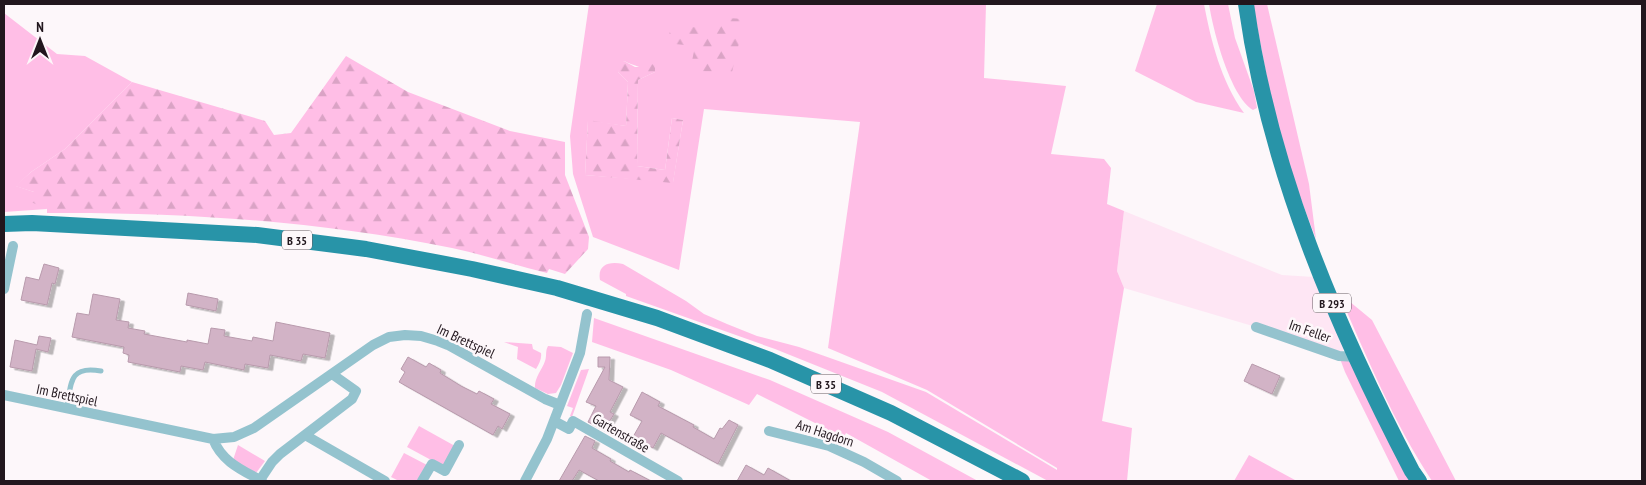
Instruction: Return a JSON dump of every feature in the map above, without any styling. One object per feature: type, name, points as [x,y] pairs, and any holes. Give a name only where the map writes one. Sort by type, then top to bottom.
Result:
[{"type":"main road","name":"B 293","points":[[1246,4],[1251,45],[1267,116],[1279,159],[1321,278],[1392,433],[1419,481]]},
{"type":"main road","name":"B 35","points":[[5,224],[32,223],[257,235],[366,249],[472,269],[557,288],[657,318],[770,360],[834,387],[947,441],[1022,481]]},
{"type":"street","points":[[4,289],[13,246]]},
{"type":"street","points":[[525,481],[547,439],[580,353],[587,314]]},
{"type":"street","name":"Im Feller","points":[[1256,327],[1339,356],[1356,357]]},
{"type":"street","name":"Im Brettspiel","points":[[4,395],[213,439],[234,437],[254,428],[373,345],[389,337],[404,335],[422,336],[448,345],[545,399],[560,405]]},
{"type":"street","points":[[213,439],[217,450],[225,459],[261,481],[272,462],[280,454],[352,399],[356,391],[332,374]]},
{"type":"street","name":"Gartenstraße","points":[[554,421],[569,429],[573,421],[678,481]]},
{"type":"street","name":"Am Hagdorn","points":[[769,431],[830,446],[864,462],[897,481]]},
{"type":"street","points":[[305,435],[385,481]]},
{"type":"street","points":[[422,481],[432,464],[445,471],[459,445]]},
{"type":"lane","points":[[67,409],[73,378],[79,372],[88,369],[101,371]]},
{"type":"shaded area","points":[[1124,211],[1282,275],[1314,277],[1345,347],[1339,356],[1256,327],[1124,288],[1117,271]]},
{"type":"green space","points":[[589,4],[986,4],[984,78],[1066,86],[1051,154],[1104,159],[1111,168],[1107,204],[1124,211],[1117,271],[1124,288],[1102,421],[1132,428],[1127,481],[1048,481],[882,392],[775,349],[626,296],[626,294],[600,280],[600,270],[603,267],[614,263],[623,264],[686,301],[704,314],[727,324],[757,336],[799,347],[926,392],[1057,470],[1057,468],[927,390],[828,348],[860,122],[704,109],[679,270],[593,237],[573,174],[570,136]],"holes":[[[624,61],[655,72],[638,80],[637,166],[665,170],[672,118],[683,120],[673,182],[585,175],[588,121],[626,126],[628,82],[618,72]]]},
{"type":"green space","points":[[1157,4],[1204,4],[1210,32],[1223,74],[1244,113],[1196,102],[1135,71]]},
{"type":"green space","points":[[1209,4],[1228,4],[1235,38],[1254,91],[1257,108],[1253,110],[1237,91],[1230,77],[1214,30]]},
{"type":"green space","points":[[1253,4],[1267,4],[1309,184],[1316,239],[1276,126]]},
{"type":"green space","points":[[4,13],[57,54],[85,56],[132,82],[65,149],[31,172],[16,186],[34,192],[47,209],[4,212]]},
{"type":"green space","points":[[727,18],[745,19],[732,72],[690,71],[695,46],[675,44],[669,35],[671,28],[723,26]]},
{"type":"green space","points":[[346,56],[408,92],[510,131],[565,142],[565,175],[589,237],[588,249],[565,274],[549,269],[547,273],[452,248],[351,231],[301,225],[148,214],[47,213],[47,209],[31,202],[34,192],[15,186],[31,172],[65,149],[132,82],[265,121],[274,135],[291,133]]},
{"type":"green space","points":[[624,61],[635,67],[641,67],[645,62],[655,65],[655,72],[638,80],[637,166],[665,170],[672,118],[683,120],[673,183],[585,175],[588,120],[626,126],[628,82],[618,72],[619,64]]},
{"type":"green space","points":[[1338,292],[1372,320],[1456,481],[1432,481],[1418,459],[1381,389]]},
{"type":"green space","points":[[594,318],[770,380],[888,432],[978,481],[932,481],[846,433],[841,442],[829,438],[827,429],[757,394],[749,405],[671,370],[592,342]]},
{"type":"green space","points":[[504,342],[532,344],[533,349],[541,353],[541,359],[536,369],[517,359],[518,347]]},
{"type":"green space","points":[[548,346],[561,347],[573,353],[561,385],[556,393],[548,394],[535,388],[535,384],[545,361]]},
{"type":"green space","points":[[1339,356],[1349,358],[1411,481],[1399,481],[1345,372]]},
{"type":"green space","points":[[589,369],[572,417],[570,416],[573,408],[567,406],[581,370]]},
{"type":"green space","points":[[419,426],[455,446],[444,467],[407,447]]},
{"type":"green space","points":[[238,445],[265,461],[256,473],[233,460]]},
{"type":"green space","points":[[404,453],[427,465],[418,481],[399,481],[391,477]]},
{"type":"green space","points":[[1249,455],[1295,480],[1234,481]]},
{"type":"building","points":[[44,264],[59,268],[55,284],[52,283],[47,305],[21,300],[26,277],[39,280]]},
{"type":"building","points":[[188,293],[218,299],[216,311],[186,305]]},
{"type":"building","points":[[93,294],[120,299],[116,320],[129,322],[128,328],[145,331],[144,334],[187,342],[187,340],[208,344],[211,328],[225,330],[224,336],[252,341],[253,337],[273,341],[276,322],[330,333],[325,358],[303,354],[301,361],[270,355],[268,368],[245,364],[244,370],[205,362],[203,370],[181,366],[180,372],[128,362],[129,355],[123,353],[124,347],[72,337],[77,313],[89,315]]},
{"type":"building","points":[[39,336],[51,338],[48,352],[36,349],[32,371],[10,367],[15,340],[37,345]]},
{"type":"building","points":[[408,357],[426,367],[429,363],[441,370],[440,373],[461,386],[477,394],[479,391],[494,399],[491,404],[510,414],[502,429],[498,426],[493,435],[399,382],[405,372],[401,369]]},
{"type":"building","points":[[598,357],[610,357],[609,380],[623,387],[610,412],[614,414],[608,424],[605,423],[602,429],[588,422],[596,406],[586,402],[605,367],[598,367]]},
{"type":"building","points":[[1252,364],[1280,376],[1272,394],[1244,381]]},
{"type":"building","points":[[642,392],[660,402],[658,406],[694,425],[693,427],[714,439],[720,428],[722,429],[729,420],[738,425],[718,464],[661,433],[653,448],[633,437],[642,421],[630,415]]},
{"type":"building","points":[[585,436],[595,441],[592,448],[611,459],[610,461],[629,472],[630,470],[651,481],[599,481],[579,470],[572,481],[559,481]]},
{"type":"building","points":[[746,465],[764,475],[768,468],[791,481],[737,481]]}]
